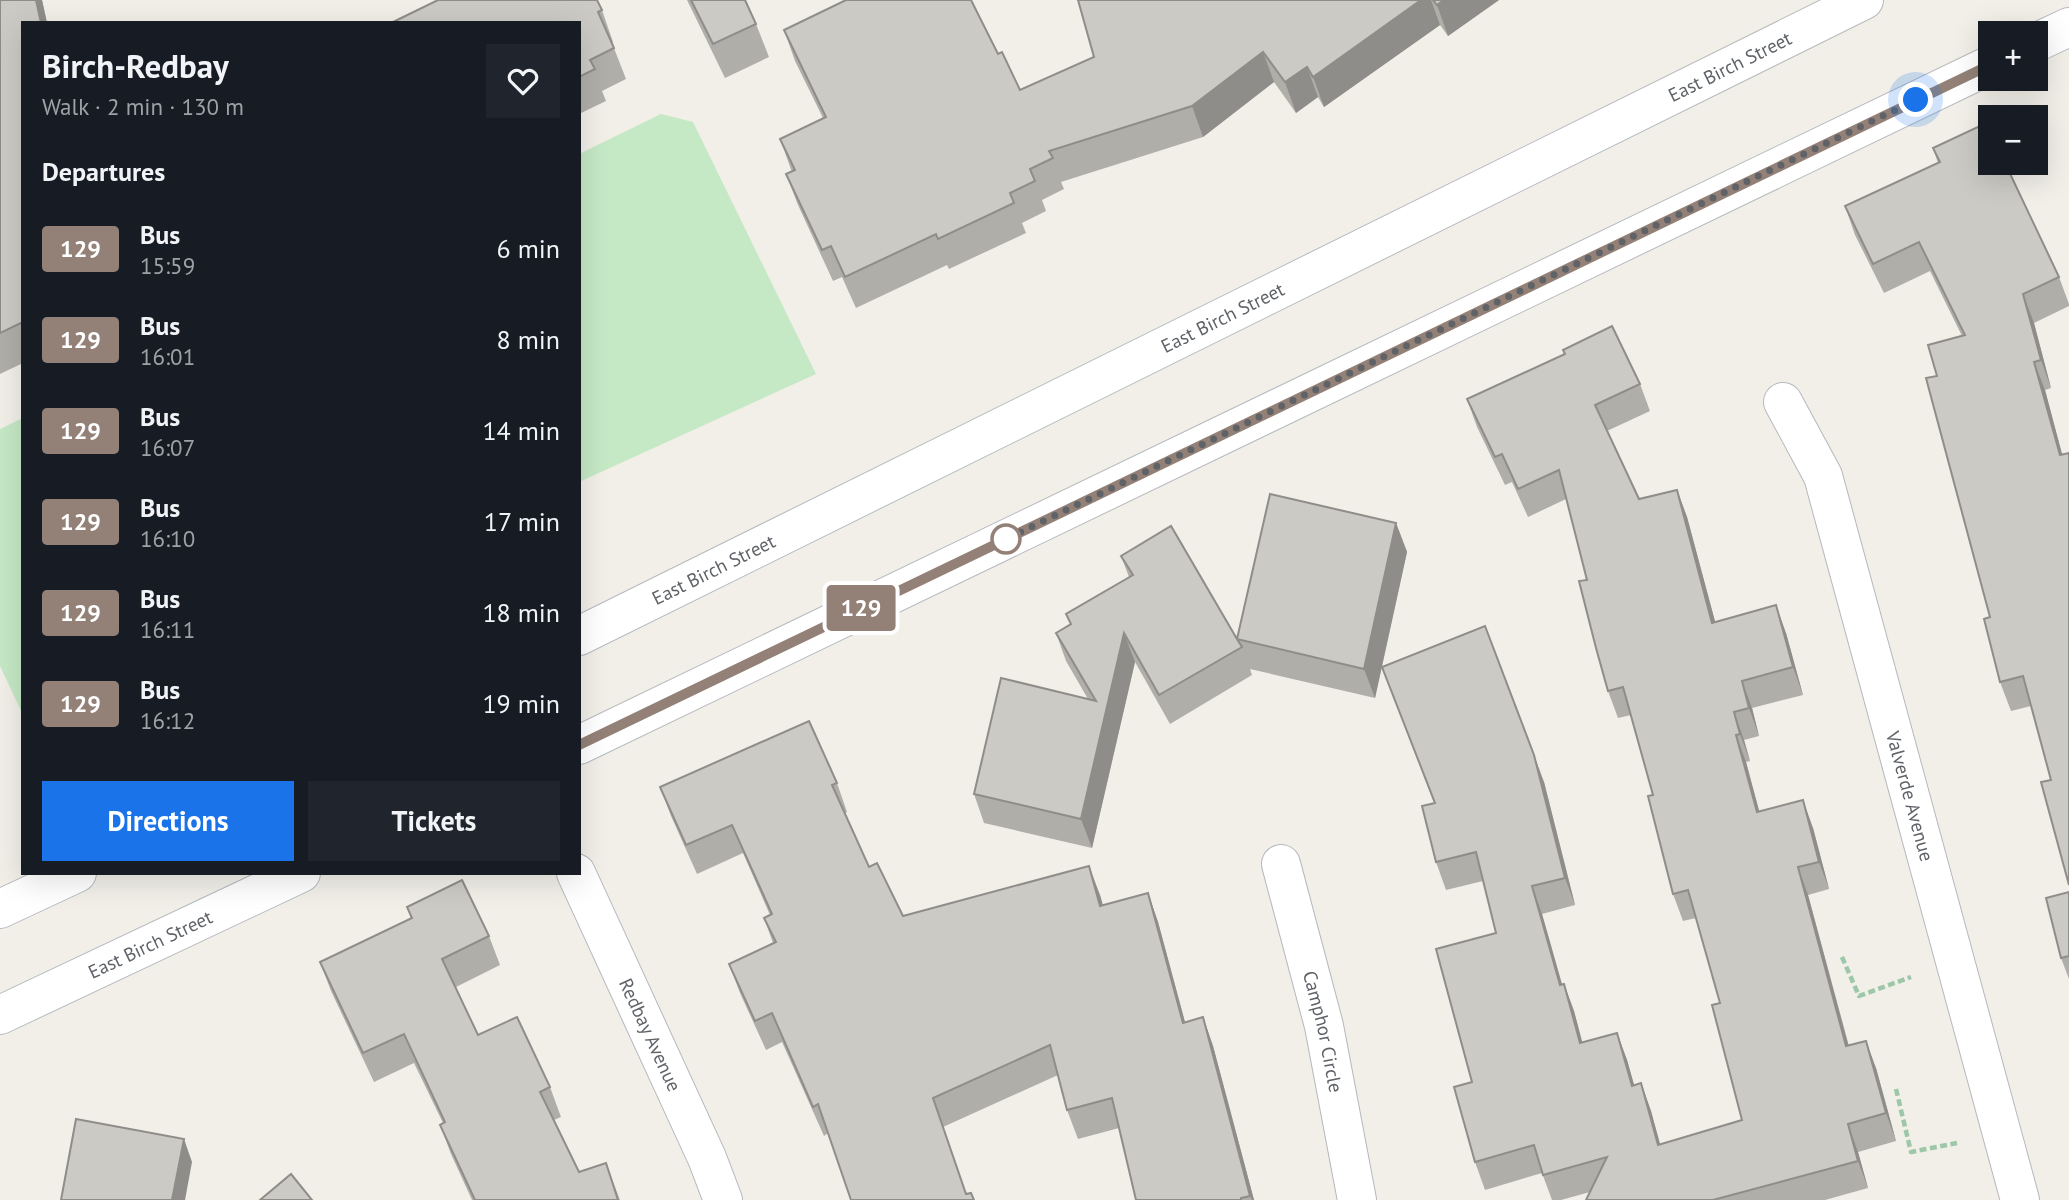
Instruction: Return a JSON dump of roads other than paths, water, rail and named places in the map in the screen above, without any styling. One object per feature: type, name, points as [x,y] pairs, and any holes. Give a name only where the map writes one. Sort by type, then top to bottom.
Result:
[{"type":"street","name":"East Birch Street","points":[[581,635],[1864,0]]},
{"type":"street","points":[[2048,37],[2069,27]]},
{"type":"street","points":[[581,744],[1978,71]]},
{"type":"street","name":"Valverde Avenue","points":[[1783,402],[1823,476],[2021,1200]]},
{"type":"street","name":"Camphor Circle","points":[[1281,864],[1320,1007],[1357,1200]]},
{"type":"street","points":[[0,909],[73,875]]},
{"type":"street","name":"East Birch Street","points":[[0,1015],[297,875]]},
{"type":"street","name":"Redbay Avenue","points":[[577,875],[707,1158],[723,1200]]}]
